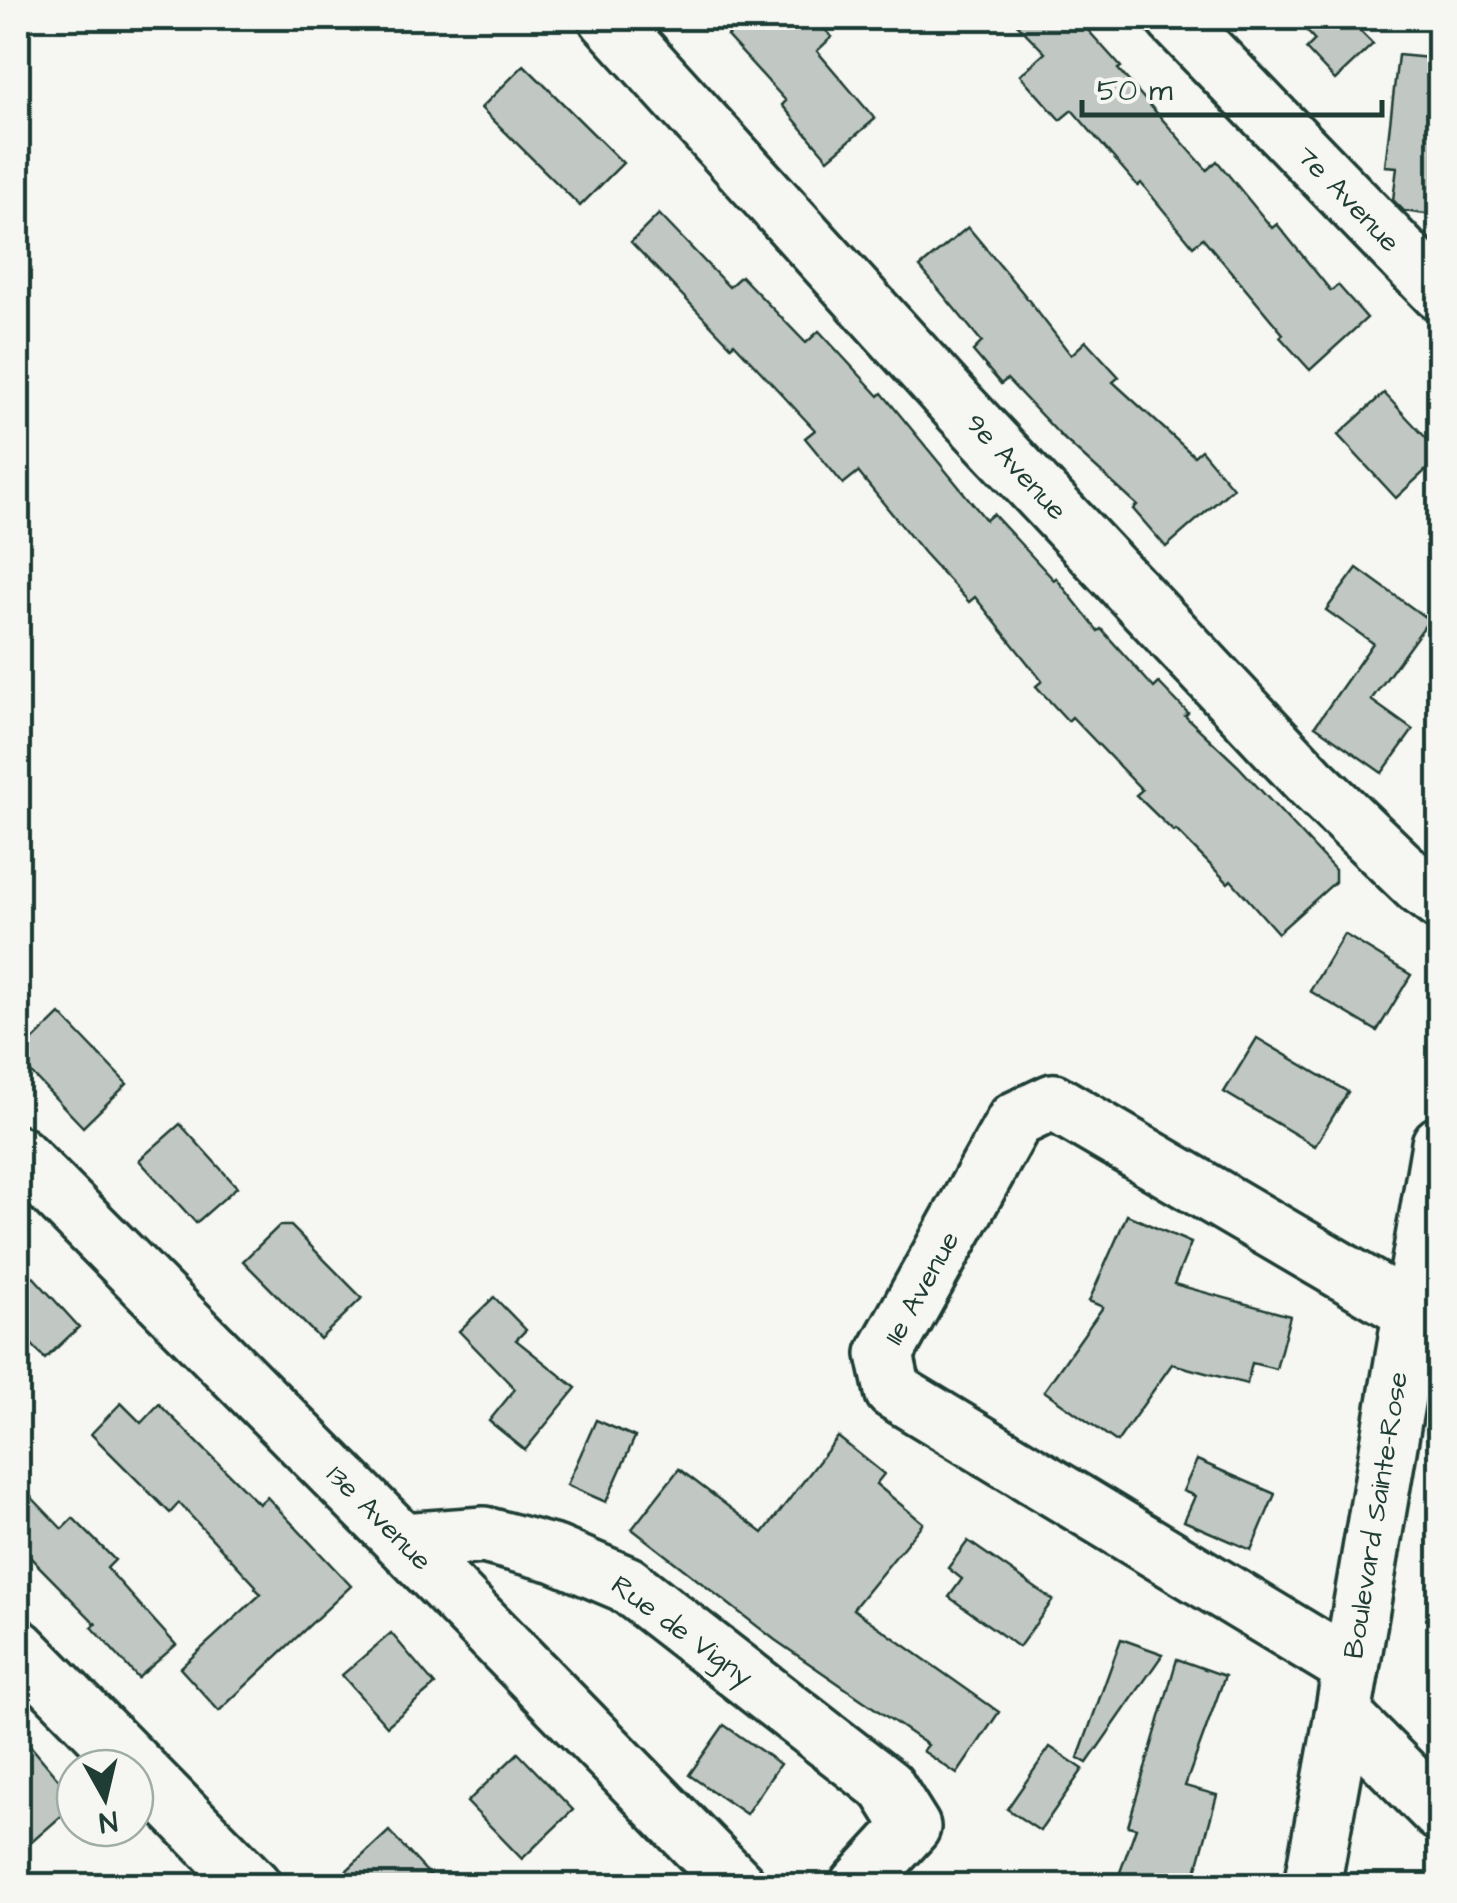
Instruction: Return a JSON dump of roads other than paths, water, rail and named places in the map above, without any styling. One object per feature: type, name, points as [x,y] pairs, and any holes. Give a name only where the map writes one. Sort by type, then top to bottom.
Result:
[{"type":"street","name":"9e Avenue","points":[[607,18],[959,406],[1310,780],[1440,902]]},
{"type":"street","name":"7e Avenue","points":[[1174,18],[1440,293]]},
{"type":"street","name":"11e Avenue","points":[[1410,1311],[1053,1102],[1016,1120],[886,1354],[893,1391],[1347,1691],[1440,1813]]},
{"type":"street","name":"Boulevard Sainte-Rose","points":[[1312,1886],[1440,1144]]},
{"type":"street","name":"13e Avenue","points":[[18,1154],[738,1886]]},
{"type":"street","name":"Rue de Vigny","points":[[402,1541],[484,1535],[556,1554],[626,1584],[887,1788],[912,1827],[858,1886]]},
{"type":"street","points":[[18,1647],[252,1886]]}]
